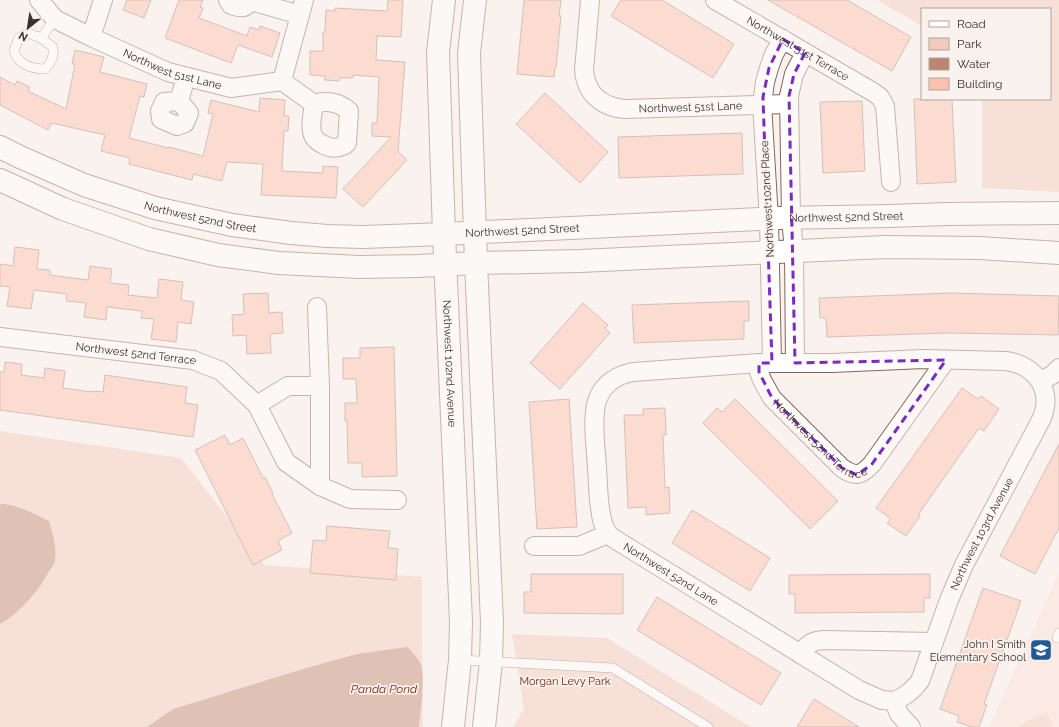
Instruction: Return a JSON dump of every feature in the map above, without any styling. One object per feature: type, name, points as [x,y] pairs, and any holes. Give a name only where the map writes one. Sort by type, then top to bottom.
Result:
[{"type":"street","name":"Northwest 51st Lane","points":[[39,0],[55,19],[168,72],[231,88],[282,81]]},
{"type":"street","points":[[91,37],[103,0]]},
{"type":"street","points":[[228,0],[231,5],[241,8],[247,6],[251,0],[302,8],[282,81],[314,104]]},
{"type":"street","name":"Northwest 102nd Avenue","points":[[444,0],[438,52],[445,265],[461,622],[460,660],[453,727]]},
{"type":"street","points":[[475,0],[469,53],[476,263],[492,622],[491,662],[484,727]]},
{"type":"street","name":"Northwest 51st Lane","points":[[590,0],[584,70],[585,80],[596,97],[603,103],[616,108],[625,109],[789,104]]},
{"type":"street","name":"Northwest 51st Terrace","points":[[715,0],[880,97],[885,106],[891,182]]},
{"type":"street","name":"Northwest 102nd Place","points":[[766,363],[770,252],[762,104],[765,82],[769,68],[774,54],[783,39]]},
{"type":"street","points":[[795,363],[794,250],[789,104],[791,84],[794,74],[806,53]]},
{"type":"street","points":[[179,101],[186,77]]},
{"type":"street","points":[[765,146],[790,146]]},
{"type":"street","name":"Northwest 52nd Street","points":[[0,147],[50,171],[104,192],[155,208],[210,221],[259,229],[327,236],[364,237],[475,233],[792,218],[1059,213]]},
{"type":"street","points":[[0,180],[63,209],[149,239],[218,254],[279,263],[359,267],[445,265],[580,261],[794,250],[901,247],[979,248],[1059,252]]},
{"type":"street","points":[[316,307],[320,386],[320,486]]},
{"type":"street","name":"Northwest 52nd Terrace","points":[[0,337],[193,360],[221,371],[257,405],[286,462],[320,486],[350,499],[397,500]]},
{"type":"street","name":"Northwest 52nd Terrace","points":[[766,363],[759,372],[772,398],[842,468],[850,474],[857,475],[865,471],[872,464],[946,360]]},
{"type":"street","points":[[534,546],[579,546],[608,534],[604,528],[600,508],[595,432],[596,403],[602,390],[607,384],[614,378],[623,374],[633,372],[766,363],[1006,360],[1018,362],[1031,371],[1040,381],[1052,375],[1059,368]]},
{"type":"street","name":"Northwest 103rd Avenue","points":[[894,701],[912,691],[920,681],[949,600],[964,565],[1042,418],[1046,398],[1040,381]]},
{"type":"street","points":[[257,405],[288,386],[320,386]]},
{"type":"street","name":"Northwest 52nd Lane","points":[[608,534],[800,654],[869,695],[882,700],[894,701]]},
{"type":"street","points":[[800,654],[807,645],[813,641],[823,640],[934,642]]},
{"type":"street","points":[[894,701],[899,714],[911,727]]},
{"type":"lane","points":[[41,38],[55,19]]},
{"type":"lane","points":[[28,33],[41,38],[53,47],[54,56],[51,63],[45,69],[35,69],[20,62],[15,56],[14,50],[19,38],[28,33]]},
{"type":"lane","points":[[460,660],[613,668],[708,727]]},
{"type":"highlighted area","points":[[783,39],[805,53],[794,74],[789,96],[795,363],[946,360],[872,464],[857,475],[842,468],[772,398],[759,372],[759,363],[772,363],[763,97],[769,68]]},
{"type":"shaded area","name":"John I Smith Elementary School","points":[[1059,573],[1059,727],[989,727]]},
{"type":"green space","points":[[877,0],[1059,0],[1059,192],[982,188],[982,100],[1051,100],[1051,8],[921,8],[921,25]]},
{"type":"green space","points":[[0,431],[181,458],[265,565],[422,577],[423,687],[303,669],[173,709],[147,727],[0,727],[0,624],[6,620],[42,583],[53,567],[55,561],[55,551],[49,521],[19,508],[6,504],[0,504]]},
{"type":"green space","name":"Morgan Levy Park","points":[[512,634],[607,638],[751,727],[513,727],[524,709]]},
{"type":"green space","points":[[423,691],[423,727],[419,727],[421,716]]},
{"type":"green space","points":[[1046,712],[1054,727],[1017,727]]},
{"type":"water","points":[[0,504],[19,507],[49,521],[54,541],[55,561],[34,594],[22,608],[0,624]]},
{"type":"water","name":"Panda Pond","points":[[408,647],[419,660],[423,677],[419,727],[147,727],[173,709],[303,669],[357,654]]},
{"type":"building","points":[[127,0],[151,0],[144,18],[123,10]]},
{"type":"building","points":[[179,0],[203,0],[200,7],[203,8],[199,18],[247,36],[250,27],[259,30],[260,26],[280,33],[272,57],[238,45],[231,63],[165,38]]},
{"type":"building","points":[[388,0],[403,0],[401,37],[377,36],[376,60],[405,62],[398,151],[407,160],[363,207],[343,189],[391,137],[372,136],[372,123],[377,123],[379,77],[353,75],[353,78],[340,78],[339,81],[325,80],[325,76],[310,75],[310,51],[323,51],[323,32],[325,32],[326,10],[335,11],[335,8],[387,11]]},
{"type":"building","points":[[524,0],[561,0],[559,16],[561,16],[554,77],[517,74]]},
{"type":"building","points":[[621,0],[662,0],[734,44],[713,78],[611,16]]},
{"type":"building","points":[[768,0],[847,0],[911,37],[892,71]]},
{"type":"building","points":[[75,50],[104,57],[100,72],[147,84],[144,97],[140,96],[129,138],[169,148],[203,156],[213,114],[208,113],[211,100],[259,112],[260,98],[285,100],[284,116],[289,116],[288,131],[284,131],[282,171],[323,173],[323,166],[338,167],[336,198],[261,195],[263,164],[227,162],[222,181],[193,174],[192,180],[129,164],[130,158],[101,151],[105,135],[52,123],[48,130],[0,105],[0,77],[15,85],[17,81],[30,87],[28,91],[66,109],[75,64],[72,64]]},
{"type":"building","points":[[545,93],[608,152],[580,183],[516,124]]},
{"type":"building","points":[[914,99],[952,100],[956,182],[917,184]]},
{"type":"building","points":[[862,101],[865,171],[823,173],[820,102]]},
{"type":"building","points":[[742,133],[743,174],[619,178],[618,137]]},
{"type":"building","points":[[15,247],[39,250],[37,269],[50,270],[50,275],[88,280],[90,266],[112,269],[110,283],[129,285],[128,295],[157,298],[159,279],[183,282],[181,300],[194,302],[191,324],[178,322],[176,342],[151,339],[154,319],[141,318],[142,311],[107,307],[106,320],[84,317],[86,303],[66,301],[67,294],[34,290],[31,309],[7,306],[10,287],[0,286],[0,264],[13,266]]},
{"type":"building","points":[[268,293],[269,313],[282,312],[283,333],[270,334],[271,353],[247,354],[246,335],[233,336],[232,315],[244,314],[243,294]]},
{"type":"building","points":[[951,293],[1059,296],[1058,335],[947,333],[827,337],[826,318],[820,318],[819,298]]},
{"type":"building","points":[[749,301],[749,321],[744,321],[744,339],[634,343],[632,305]]},
{"type":"building","points":[[583,303],[608,325],[605,328],[610,333],[560,389],[530,363]]},
{"type":"building","points":[[394,347],[397,476],[362,477],[362,463],[348,463],[345,403],[357,403],[356,379],[343,379],[343,358],[360,358],[360,348]]},
{"type":"building","points":[[5,362],[22,364],[21,375],[44,378],[45,368],[65,371],[63,388],[92,392],[103,392],[105,375],[187,387],[185,403],[198,405],[193,437],[0,410],[0,372],[4,372]]},
{"type":"building","points":[[962,388],[978,399],[981,396],[999,409],[984,431],[979,428],[918,515],[920,516],[906,536],[887,523],[891,519],[876,508]]},
{"type":"building","points":[[569,399],[577,527],[537,529],[529,402]]},
{"type":"building","points":[[735,399],[838,501],[810,529],[703,423],[717,408],[722,412]]},
{"type":"building","points":[[665,408],[666,435],[663,435],[665,488],[669,487],[670,513],[646,515],[646,507],[628,508],[624,415],[643,415],[643,409]]},
{"type":"building","points":[[225,435],[230,445],[243,438],[263,478],[265,477],[292,533],[278,541],[282,550],[253,565],[195,450]]},
{"type":"building","points":[[1059,444],[1059,528],[1035,574],[1000,556]]},
{"type":"building","points":[[692,510],[770,558],[750,591],[672,543]]},
{"type":"building","points":[[327,526],[390,531],[388,548],[398,549],[396,580],[310,573],[313,540],[326,541]]},
{"type":"building","points":[[531,574],[623,574],[623,614],[524,613],[524,592],[531,592]]},
{"type":"building","points":[[930,574],[930,598],[924,598],[924,612],[795,613],[795,594],[789,594],[789,575]]},
{"type":"building","points":[[983,588],[1021,601],[984,704],[987,705],[979,727],[972,727],[957,722],[959,716],[940,709]]},
{"type":"building","points":[[657,597],[781,673],[761,705],[637,630]]},
{"type":"building","points":[[814,699],[859,727],[797,727]]},
{"type":"place","name":"John I Smith Elementary School","points":[[1041,650]]}]
